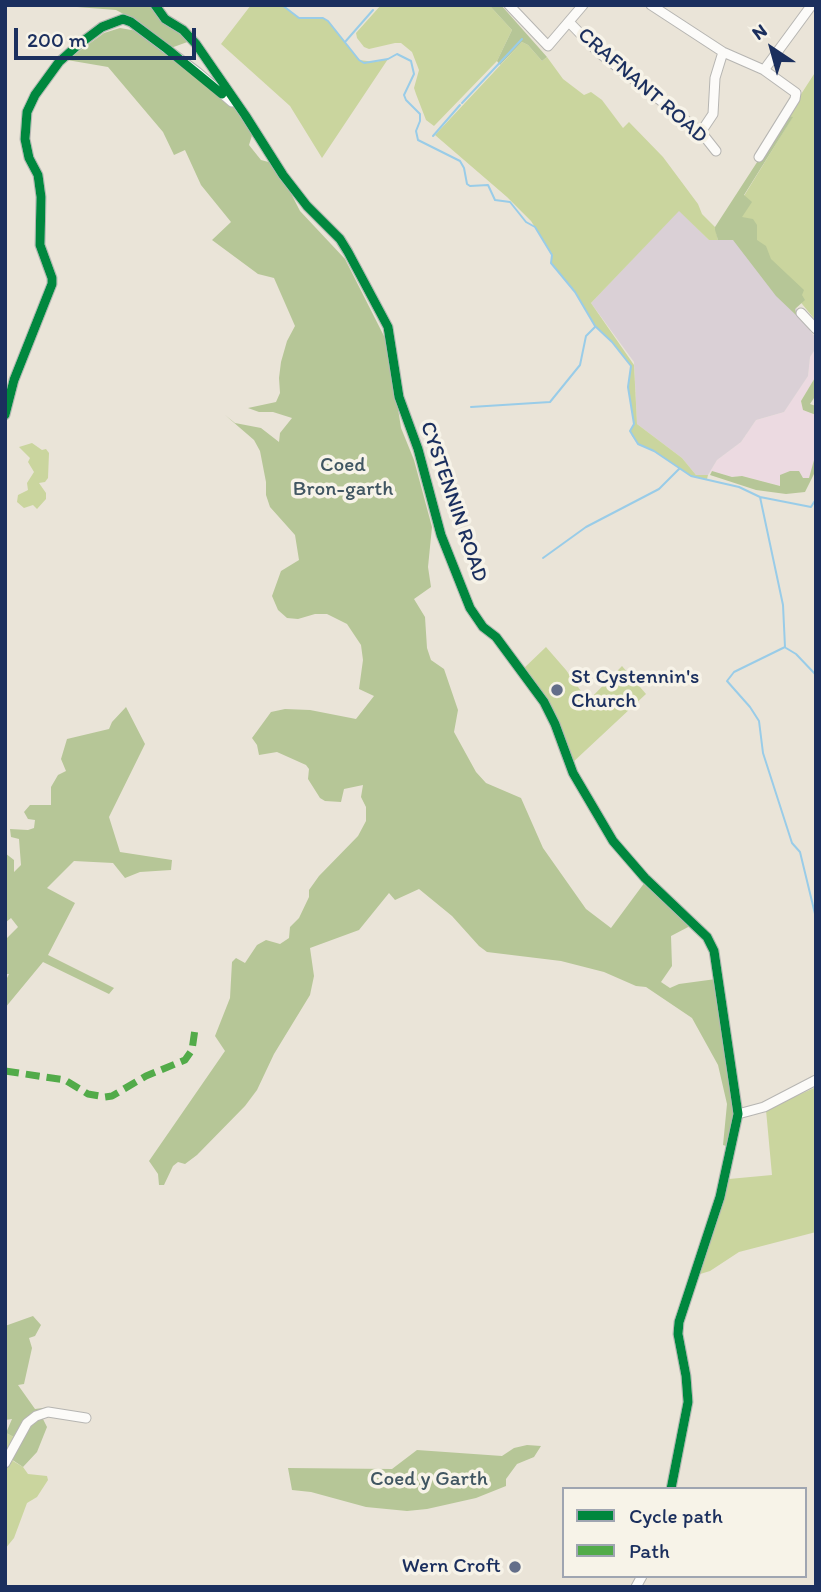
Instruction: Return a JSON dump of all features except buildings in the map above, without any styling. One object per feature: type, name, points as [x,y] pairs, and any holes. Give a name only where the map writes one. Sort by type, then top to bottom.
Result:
[{"type":"street","points":[[155,5],[165,19],[183,30],[196,44],[246,116]]},
{"type":"street","points":[[509,5],[548,46],[583,5]]},
{"type":"street","points":[[651,5],[723,52],[764,70],[797,94],[759,157]]},
{"type":"street","points":[[764,70],[812,7]]},
{"type":"street","points":[[5,415],[14,380],[52,284],[40,245],[41,197],[38,175],[24,139],[30,103],[60,62],[102,27],[123,19],[131,22],[197,72],[246,116]]},
{"type":"street","name":"CRAFNANT ROAD","points":[[569,22],[598,51],[701,132],[716,151]]},
{"type":"street","points":[[701,132],[713,114],[715,78],[723,52]]},
{"type":"street","name":"CYSTENNIN ROAD","points":[[246,116],[283,175],[307,206],[341,239],[388,327],[399,397],[418,449],[442,535],[470,608],[483,627],[496,637],[544,702],[555,724],[567,761],[613,841],[645,878],[693,923],[711,944],[738,1114]]},
{"type":"street","points":[[801,313],[816,329]]},
{"type":"street","points":[[671,1487],[688,1402],[678,1334],[679,1322],[720,1197],[738,1114],[764,1107],[816,1080]]},
{"type":"street","points":[[5,1463],[27,1423],[36,1416],[48,1412],[86,1418]]},
{"type":"shaded area","points":[[679,210],[709,240],[742,240],[812,328],[810,331],[816,338],[808,376],[784,412],[756,420],[741,442],[717,460],[708,475],[696,475],[682,458],[637,424],[634,362],[591,303]]},
{"type":"shaded area","points":[[816,348],[816,376],[801,401],[803,410],[816,415],[815,460],[809,478],[781,486],[712,471],[708,475],[717,460],[741,442],[756,420],[784,412],[808,376],[810,357]]},
{"type":"green space","name":"Coed Bron-garth","points":[[77,5],[155,5],[193,40],[168,49],[245,115],[254,129],[249,145],[261,160],[276,164],[300,211],[345,259],[388,344],[401,428],[414,460],[432,527],[428,567],[431,587],[414,599],[425,617],[427,648],[431,660],[444,669],[458,710],[454,732],[476,772],[486,783],[521,798],[543,848],[586,909],[611,928],[645,882],[692,925],[671,936],[672,966],[661,982],[670,988],[679,984],[716,979],[735,1118],[729,1147],[723,1145],[727,1104],[718,1065],[692,1018],[646,987],[636,986],[604,972],[561,961],[487,952],[452,916],[419,889],[395,900],[389,893],[359,930],[310,948],[314,976],[310,995],[274,1054],[257,1090],[197,1155],[185,1164],[178,1162],[173,1166],[164,1185],[159,1185],[158,1174],[149,1161],[225,1051],[215,1036],[230,998],[232,962],[236,958],[245,963],[257,945],[266,940],[280,944],[289,938],[290,927],[299,918],[309,897],[309,890],[358,836],[366,821],[366,807],[361,797],[363,785],[344,789],[341,802],[325,801],[320,798],[308,779],[309,769],[306,765],[277,752],[259,755],[252,738],[271,712],[285,709],[310,710],[356,719],[374,696],[359,689],[363,660],[361,645],[347,624],[327,614],[287,618],[278,610],[272,596],[281,571],[299,560],[295,535],[270,507],[260,451],[254,440],[225,415],[235,423],[261,428],[279,442],[280,433],[292,418],[248,408],[276,402],[280,393],[281,362],[295,326],[274,278],[258,274],[212,240],[231,222],[201,185],[185,150],[174,155],[163,132],[108,67],[67,60],[104,33],[120,28],[137,31],[131,18],[116,10]]},
{"type":"green space","points":[[251,5],[282,5],[299,18],[323,18],[359,60],[375,62],[388,59],[322,158],[290,106],[221,44]]},
{"type":"green space","points":[[381,5],[489,5],[512,30],[497,61],[434,126],[426,120],[414,88],[419,70],[412,52],[401,43],[369,49],[357,38],[356,33]]},
{"type":"green space","points":[[489,5],[501,5],[547,57],[542,61],[522,42],[500,65],[497,61],[512,30]]},
{"type":"green space","points":[[522,42],[542,61],[547,57],[563,79],[584,95],[591,92],[602,100],[623,128],[629,122],[663,157],[698,204],[702,214],[715,227],[718,240],[709,240],[679,211],[591,303],[634,365],[637,424],[682,458],[696,475],[708,475],[707,479],[691,476],[654,451],[639,445],[630,431],[634,424],[628,387],[631,366],[595,326],[575,292],[551,263],[552,254],[531,221],[435,135]]},
{"type":"green space","points":[[816,71],[816,321],[731,217],[792,118],[787,116]]},
{"type":"green space","points":[[787,116],[793,117],[744,195],[752,202],[742,217],[753,219],[757,225],[757,240],[766,246],[771,259],[804,290],[802,295],[805,300],[795,309],[797,316],[776,296],[733,240],[718,240],[715,230]]},
{"type":"green space","points":[[816,376],[816,395],[810,404],[816,406],[816,415],[803,410],[801,401]]},
{"type":"green space","points":[[816,441],[815,472],[805,492],[786,494],[756,490],[710,475],[712,471],[780,486],[780,475],[790,471],[799,471],[803,478],[809,478]]},
{"type":"green space","points":[[32,443],[49,453],[48,478],[39,483],[46,493],[46,499],[37,509],[33,505],[24,508],[17,502],[18,495],[28,490],[27,483],[34,472],[28,462],[30,458],[19,447]]},
{"type":"green space","points":[[546,647],[588,701],[622,666],[646,694],[571,764],[522,670]]},
{"type":"green space","points":[[126,707],[145,744],[109,817],[120,852],[172,860],[171,870],[140,872],[125,878],[113,863],[74,861],[47,888],[75,903],[48,955],[114,988],[109,994],[43,962],[5,1008],[5,982],[9,974],[5,974],[5,940],[18,927],[11,918],[5,923],[5,853],[14,860],[14,872],[21,865],[19,839],[11,837],[10,829],[34,828],[35,820],[28,819],[24,812],[30,805],[51,805],[51,787],[58,775],[66,771],[61,759],[67,739],[109,729]]},
{"type":"green space","points":[[816,1087],[816,1232],[739,1252],[710,1271],[697,1275],[729,1179],[772,1175],[766,1110]]},
{"type":"green space","points":[[33,1316],[41,1325],[35,1336],[29,1338],[32,1348],[24,1384],[18,1385],[35,1409],[51,1407],[59,1410],[41,1415],[47,1427],[37,1452],[23,1467],[8,1457],[18,1439],[6,1433],[12,1419],[5,1420],[5,1326]]},
{"type":"green space","points":[[6,1433],[18,1439],[8,1458],[23,1467],[28,1474],[47,1476],[48,1480],[37,1497],[27,1503],[14,1538],[5,1549]]},
{"type":"green space","name":"Coed y Garth","points":[[541,1446],[534,1457],[517,1464],[506,1479],[506,1486],[476,1498],[407,1511],[366,1507],[311,1492],[292,1490],[288,1468],[392,1469],[417,1450],[502,1456],[514,1448]]},
{"type":"waterway","points":[[282,5],[299,18],[323,18],[328,21],[364,63],[388,59],[397,54],[411,61],[414,74],[404,95],[420,114],[416,131],[418,140],[460,161],[467,184],[488,185],[495,200],[510,202],[526,222],[535,227],[552,255],[551,263],[575,292],[595,326],[631,366],[628,387],[634,424],[630,431],[638,444],[654,451],[691,476],[739,487],[760,497],[811,507],[816,499]]},
{"type":"waterway","points":[[345,42],[373,10]]},
{"type":"waterway","points":[[462,103],[522,39]]},
{"type":"waterway","points":[[433,136],[460,105]]},
{"type":"waterway","points":[[471,407],[550,402],[580,365],[586,336],[595,327]]},
{"type":"waterway","points":[[543,558],[586,527],[659,489],[679,469]]},
{"type":"waterway","points":[[760,497],[783,605],[785,647],[734,672],[727,681],[759,721],[763,753],[792,843],[800,852],[816,918]]},
{"type":"waterway","points":[[786,648],[796,654],[816,675]]},
{"type":"marked path","points":[[5,1071],[65,1080],[88,1094],[112,1096],[146,1076],[185,1060],[192,1050],[195,1029]]},
{"type":"cycle path","points":[[155,5],[165,19],[183,30],[196,44],[283,175],[307,206],[340,239],[348,252],[388,327],[399,397],[418,449],[441,535],[470,608],[483,627],[496,637],[544,702],[573,773],[613,841],[645,878],[707,937],[714,951],[738,1114],[720,1197],[679,1322],[678,1334],[688,1402],[671,1487]]},
{"type":"cycle path","points":[[5,415],[14,380],[52,284],[40,245],[41,197],[38,175],[29,158],[25,139],[27,112],[35,95],[59,62],[78,45],[102,27],[123,19],[167,49],[222,94]]},
{"type":"place","name":"St Cystennin's Church","points":[[557,690]]},
{"type":"place","name":"Wern Croft","points":[[515,1567]]}]
